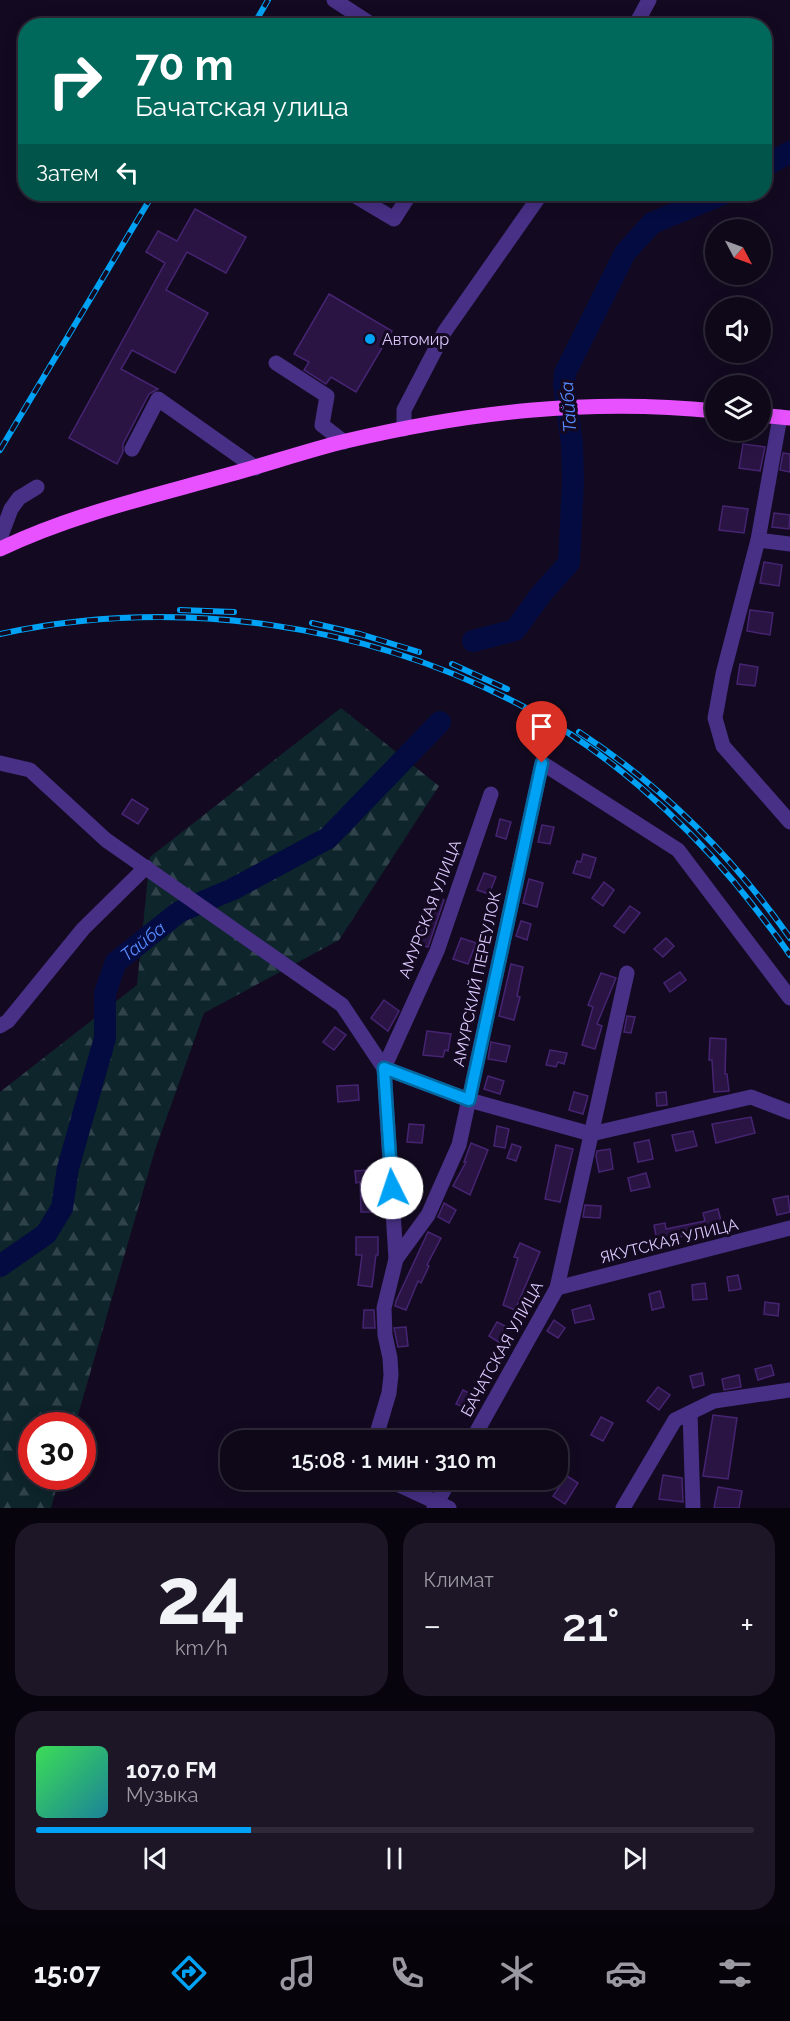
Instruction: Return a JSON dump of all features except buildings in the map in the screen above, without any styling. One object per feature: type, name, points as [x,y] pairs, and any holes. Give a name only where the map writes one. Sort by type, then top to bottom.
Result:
[{"type":"main road","points":[[0,549],[29,535],[105,509],[344,442],[404,429],[496,413],[548,408],[606,406],[705,410]]},
{"type":"street","points":[[334,0],[362,18]]},
{"type":"street","points":[[639,18],[649,0]]},
{"type":"street","points":[[364,201],[394,219],[406,201]]},
{"type":"street","points":[[404,429],[404,410],[445,331],[536,201]]},
{"type":"street","points":[[276,363],[327,396],[322,425],[344,442]]},
{"type":"street","points":[[132,449],[158,399],[256,468]]},
{"type":"street","points":[[785,418],[759,540],[723,674],[715,718],[723,746],[790,822]]},
{"type":"street","points":[[0,538],[11,509],[19,498],[38,488]]},
{"type":"street","points":[[759,540],[790,544]]},
{"type":"street","points":[[0,763],[30,770],[106,840],[342,1005],[384,1068],[396,1259],[384,1308],[385,1335],[391,1375],[389,1393],[378,1430]]},
{"type":"street","name":"АМУРСКИЙ ПЕРЕУЛОК","points":[[396,1259],[428,1215],[459,1145],[542,763],[678,850],[790,998]]},
{"type":"street","name":"АМУРСКАЯ УЛИЦА","points":[[384,1068],[437,951],[491,794]]},
{"type":"street","points":[[0,1026],[8,1021],[83,929],[146,867]]},
{"type":"street","name":"БАЧАТСКАЯ УЛИЦА","points":[[478,1430],[557,1288],[627,973]]},
{"type":"street","points":[[384,1068],[469,1100],[591,1134],[751,1097],[790,1112]]},
{"type":"street","name":"ЯКУТСКАЯ УЛИЦА","points":[[557,1288],[790,1228]]},
{"type":"street","points":[[623,1508],[675,1420],[714,1401],[790,1390]]},
{"type":"street","points":[[690,1413],[693,1508]]},
{"type":"street","points":[[408,1490],[440,1506],[446,1490]]},
{"type":"green space","points":[[341,708],[439,786],[339,940],[204,1013],[155,1150],[79,1412],[18,1412],[18,1490],[56,1490],[51,1508],[0,1508],[0,1092],[137,985],[150,857]]},
{"type":"waterway","name":"Тайба","points":[[772,162],[790,152]]},
{"type":"waterway","name":"Тайба","points":[[473,641],[515,630],[542,593],[569,563],[573,481],[572,444],[564,385],[565,373],[625,253],[652,223],[706,201]]},
{"type":"waterway","name":"Тайба","points":[[0,1266],[46,1234],[62,1208],[68,1168],[105,1038],[105,993],[116,962],[179,912],[233,889],[328,838],[440,722]]},
{"type":"railway","points":[[258,18],[268,0]]},
{"type":"railway","points":[[0,450],[149,201]]},
{"type":"railway","points":[[180,610],[234,612]]},
{"type":"railway","points":[[0,634],[67,623],[134,618],[202,618],[270,625],[336,637],[402,655],[465,679],[526,708],[555,725],[584,743],[639,786],[690,833],[713,858],[790,955]]},
{"type":"railway","points":[[312,623],[360,634],[419,652]]},
{"type":"railway","points":[[452,664],[507,689]]},
{"type":"railway","points":[[579,732],[639,776],[694,825],[745,879],[790,938]]},
{"type":"place","name":"Автомир","points":[[370,339]]},
{"type":"route","points":[[392,1188],[384,1068],[469,1100],[542,763]]}]
